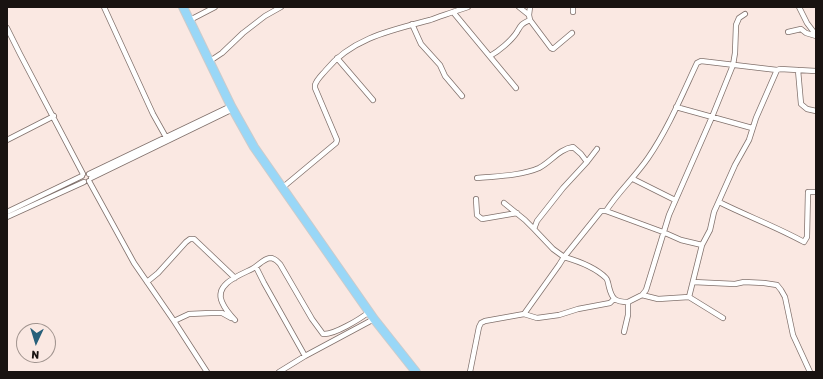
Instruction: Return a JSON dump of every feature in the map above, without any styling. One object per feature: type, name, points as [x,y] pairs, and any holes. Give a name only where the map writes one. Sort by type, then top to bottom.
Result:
[{"type":"highway","points":[[183,7],[232,107],[254,147],[372,315],[416,372]]},
{"type":"street","points":[[104,7],[153,114],[167,139]]},
{"type":"street","points":[[190,20],[215,7]]},
{"type":"street","points":[[210,61],[222,53],[243,33],[265,16],[281,7]]},
{"type":"street","points":[[282,188],[336,143],[337,140],[315,85],[340,55],[361,42],[383,32],[468,7]]},
{"type":"street","points":[[519,7],[530,18],[548,46],[553,49],[572,33]]},
{"type":"street","points":[[530,7],[530,18]]},
{"type":"street","points":[[800,7],[807,23],[816,35]]},
{"type":"street","points":[[454,12],[516,88]]},
{"type":"street","points":[[504,203],[534,228],[564,257],[583,264],[606,278],[614,299],[618,302],[628,302],[642,295],[650,281],[669,215],[733,65],[736,25],[739,18],[745,14]]},
{"type":"street","points":[[490,56],[496,53],[523,23],[530,18]]},
{"type":"street","points":[[788,32],[801,29],[807,23]]},
{"type":"street","points":[[412,24],[420,44],[440,65],[445,76],[462,96]]},
{"type":"street","points":[[7,28],[54,116],[82,175],[88,179]]},
{"type":"street","points":[[801,29],[806,33],[816,35]]},
{"type":"street","points":[[337,58],[372,100]]},
{"type":"street","points":[[606,211],[615,197],[633,179],[665,131],[697,63],[701,61],[778,70],[816,71]]},
{"type":"street","points":[[689,297],[702,245],[710,230],[711,220],[735,165],[749,140],[752,128],[778,70]]},
{"type":"street","points":[[798,70],[801,104],[806,109],[816,111]]},
{"type":"street","points":[[7,217],[88,179],[232,107]]},
{"type":"street","points":[[676,107],[752,128]]},
{"type":"street","points":[[7,140],[54,116]]},
{"type":"street","points":[[477,178],[531,171],[541,167],[567,148],[573,147],[587,162]]},
{"type":"street","points":[[534,228],[563,188],[597,149]]},
{"type":"street","points":[[7,212],[86,172],[88,179],[134,263],[207,372]]},
{"type":"street","points":[[633,179],[675,200]]},
{"type":"street","points":[[719,202],[748,217],[804,242],[807,237],[808,192],[816,192]]},
{"type":"street","points":[[476,199],[477,215],[482,219],[517,213]]},
{"type":"street","points":[[524,314],[564,257],[601,211],[606,211],[681,240],[702,245]]},
{"type":"street","points":[[147,282],[168,263],[190,239],[194,239],[235,278]]},
{"type":"street","points":[[174,321],[189,314],[222,313],[235,320],[222,303],[222,288],[235,278],[256,267],[268,258],[275,258],[278,262],[320,332],[323,334],[336,331],[372,315]]},
{"type":"street","points":[[256,267],[305,356]]},
{"type":"street","points":[[693,282],[735,284],[744,282],[777,285],[785,297],[793,335],[810,372]]},
{"type":"street","points":[[642,295],[658,298],[689,297],[723,318]]},
{"type":"street","points":[[470,372],[481,323],[524,314],[537,318],[559,315],[578,308],[610,303],[614,299]]},
{"type":"street","points":[[624,332],[628,315],[628,302]]},
{"type":"street","points":[[279,372],[372,315]]}]
